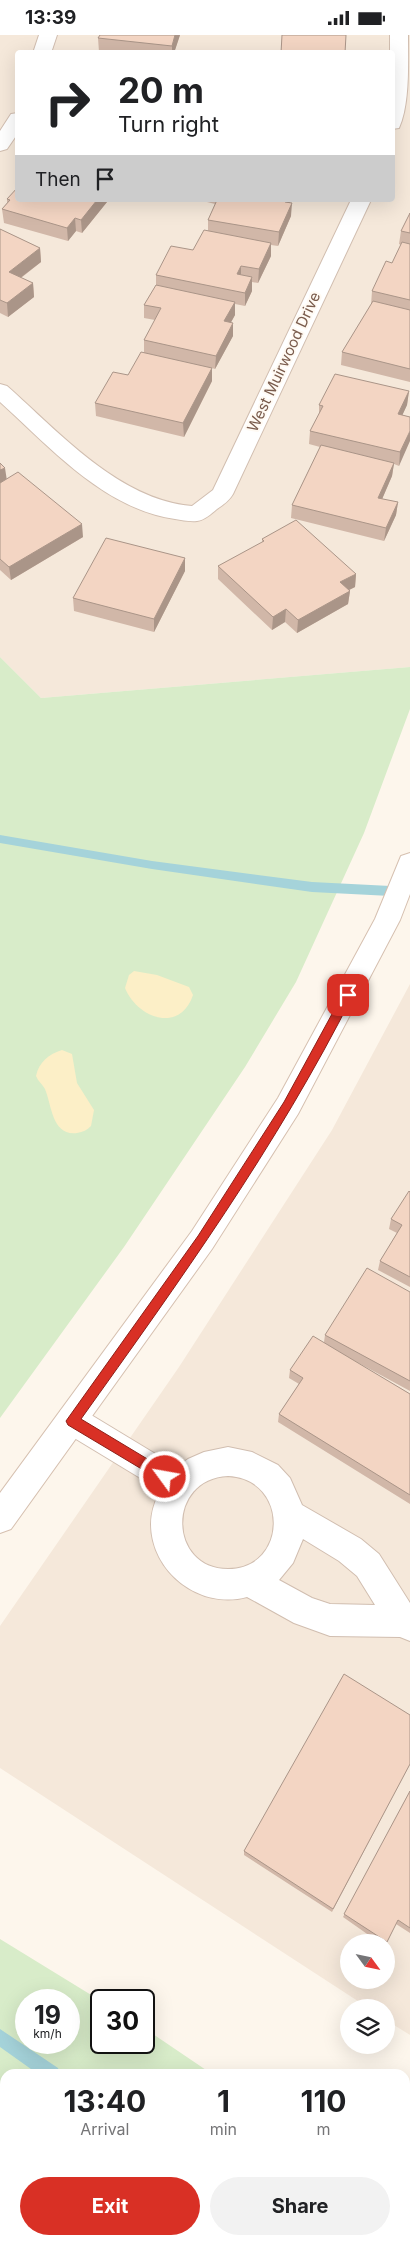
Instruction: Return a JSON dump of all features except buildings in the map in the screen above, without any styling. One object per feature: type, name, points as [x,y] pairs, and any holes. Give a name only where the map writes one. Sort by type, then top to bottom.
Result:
[{"type":"street","points":[[43,50],[48,35]]},
{"type":"street","points":[[395,114],[399,101],[399,35]]},
{"type":"street","points":[[0,145],[15,122]]},
{"type":"street","name":"West Muirwood Drive","points":[[0,391],[95,473],[134,498],[160,509],[196,514],[222,494],[360,202]]},
{"type":"street","points":[[0,1518],[202,1240],[288,1106],[387,920],[410,863]]},
{"type":"street","points":[[72,1421],[179,1485]]},
{"type":"street","points":[[226,1463],[244,1464],[260,1471],[274,1483],[285,1498],[290,1515],[290,1532],[277,1562],[264,1573],[249,1581],[229,1585],[208,1582],[191,1573],[176,1558],[168,1541],[165,1521],[169,1501],[179,1485],[192,1473],[209,1465],[226,1463]]},
{"type":"street","points":[[290,1515],[350,1550],[368,1565],[406,1623]]},
{"type":"street","points":[[249,1581],[305,1612],[330,1620],[406,1623]]},
{"type":"shaded area","points":[[0,35],[410,35],[410,667],[41,698],[0,657]]},
{"type":"shaded area","points":[[410,984],[410,2035],[395,2026],[395,1999],[355,1999],[0,1768],[0,1626],[179,1367],[332,1130]]},
{"type":"green space","points":[[0,657],[41,698],[410,667],[410,709],[364,833],[296,982],[245,1067],[124,1247],[0,1418]]},
{"type":"green space","points":[[0,1939],[90,1994],[90,2054],[155,2054],[155,2035],[205,2069],[0,2069]]},
{"type":"sand","points":[[134,971],[157,975],[189,987],[193,995],[187,1007],[179,1015],[169,1018],[148,1014],[131,999],[125,988],[129,975]]},
{"type":"sand","points":[[62,1050],[72,1054],[77,1083],[94,1110],[91,1126],[85,1131],[77,1133],[69,1133],[62,1130],[58,1125],[45,1089],[36,1076],[45,1059]]},
{"type":"waterway","points":[[0,839],[152,865],[312,887],[410,892]]},
{"type":"waterway","points":[[0,2037],[45,2069]]},
{"type":"route","points":[[165,1477],[72,1421],[202,1240],[288,1106],[348,995]]}]
